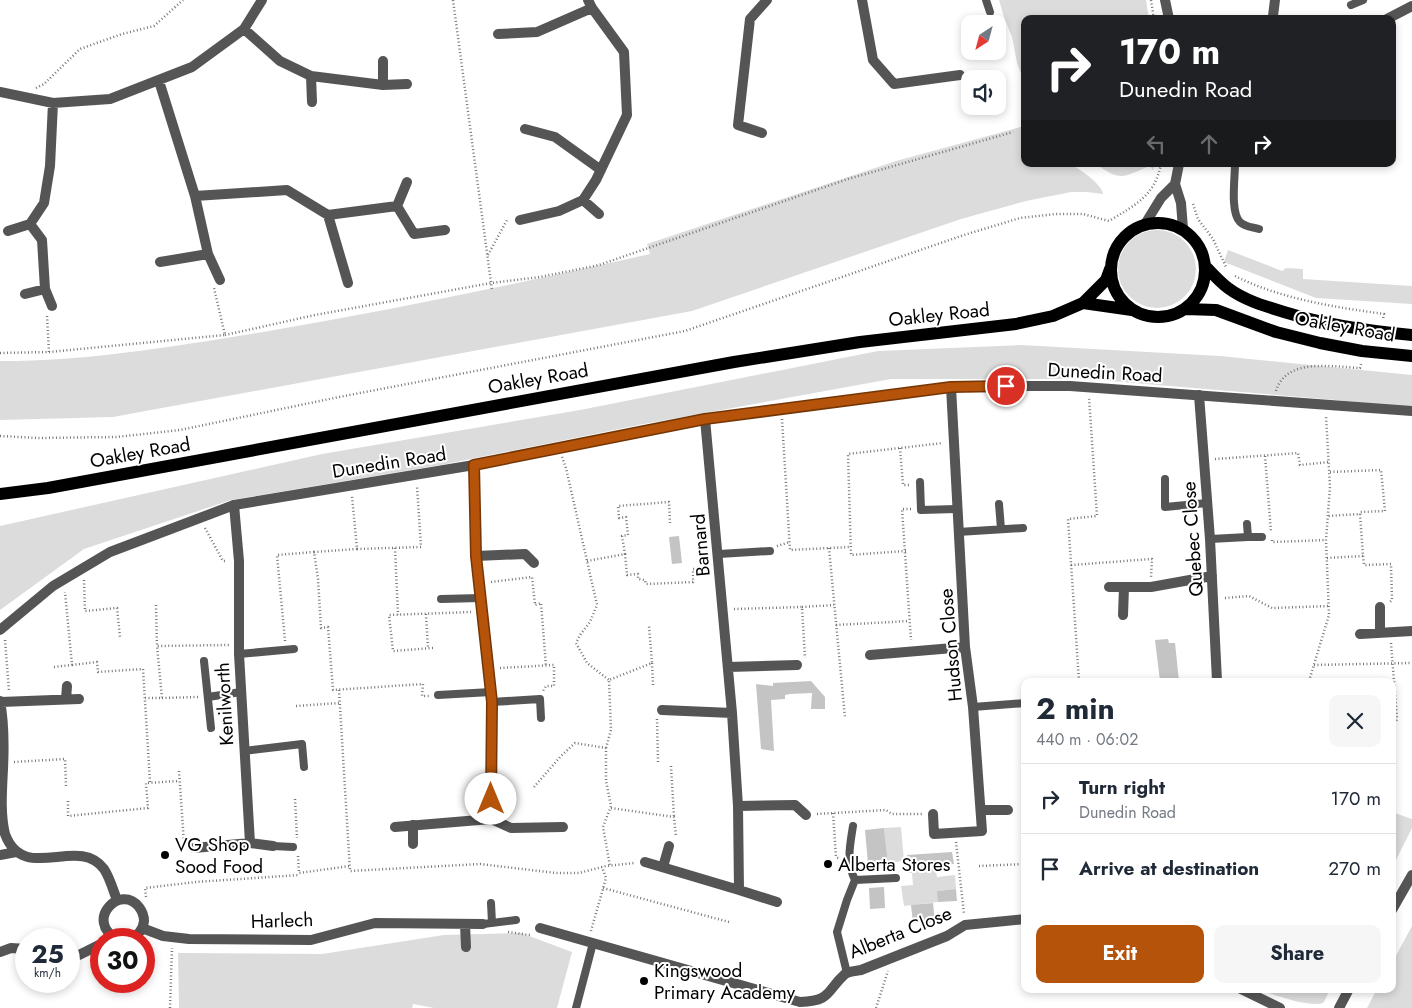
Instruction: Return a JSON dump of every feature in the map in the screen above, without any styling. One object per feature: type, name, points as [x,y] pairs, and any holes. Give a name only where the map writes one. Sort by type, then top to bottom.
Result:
[{"type":"main road","points":[[1083,303],[1132,310],[1145,316],[1159,318],[1172,316],[1185,309],[1197,298],[1204,283],[1206,267],[1202,252],[1194,239],[1183,230],[1171,224],[1158,222],[1145,224],[1131,230],[1120,241],[1113,254],[1110,269],[1113,285],[1120,299],[1132,310]]},
{"type":"main road","name":"Oakley Road","points":[[1206,267],[1226,287],[1242,297],[1264,306],[1313,321],[1412,336]]},
{"type":"main road","name":"Oakley Road","points":[[0,494],[77,483],[734,362],[860,342],[1016,324],[1053,316],[1083,303],[1106,280],[1110,269]]},
{"type":"main road","name":"Oakley Road","points":[[1185,309],[1216,310],[1276,332],[1320,343],[1362,351],[1412,356]]},
{"type":"street","points":[[0,92],[53,103],[110,99],[192,67],[244,28],[262,0]]},
{"type":"street","points":[[762,133],[738,124],[750,19],[767,0]]},
{"type":"street","points":[[862,0],[873,60],[894,84],[960,75]]},
{"type":"street","points":[[1165,0],[1167,15]]},
{"type":"street","points":[[1274,15],[1275,0]]},
{"type":"street","points":[[498,34],[537,32],[590,4],[624,52],[627,115],[601,170],[583,200],[559,211],[520,220]]},
{"type":"street","points":[[1395,15],[1412,6]]},
{"type":"street","points":[[244,28],[280,61],[311,76],[383,85],[407,84]]},
{"type":"street","points":[[383,61],[383,85]]},
{"type":"street","points":[[311,76],[312,102]]},
{"type":"street","points":[[160,81],[195,196],[208,254],[220,280]]},
{"type":"street","points":[[8,231],[30,224],[44,203],[50,166],[53,103]]},
{"type":"street","points":[[525,129],[556,137],[601,170]]},
{"type":"street","points":[[1178,167],[1175,184],[1181,203],[1183,230]]},
{"type":"street","points":[[396,206],[407,182]]},
{"type":"street","points":[[1145,224],[1161,198],[1175,184]]},
{"type":"street","points":[[195,196],[287,190],[328,215],[396,206]]},
{"type":"street","points":[[583,200],[599,214]]},
{"type":"street","points":[[396,206],[414,234],[445,230]]},
{"type":"street","points":[[328,215],[348,283]]},
{"type":"street","points":[[30,224],[42,240],[45,289],[52,306]]},
{"type":"street","points":[[160,262],[208,254]]},
{"type":"street","points":[[25,294],[45,289]]},
{"type":"street","name":"Dunedin Road","points":[[1,629],[53,586],[110,552],[234,505],[474,465],[705,419],[951,387],[1070,386],[1412,411]]},
{"type":"street","name":"Hudson Close","points":[[933,814],[934,834],[982,831],[973,707],[965,646],[956,509],[951,387]]},
{"type":"street","name":"Quebec Close","points":[[1199,395],[1208,503],[1218,678]]},
{"type":"street","name":"Barnard","points":[[705,419],[732,713],[738,806],[739,890]]},
{"type":"street","points":[[474,465],[476,556],[491,697],[490,819]]},
{"type":"street","name":"Kenilworth","points":[[234,505],[239,561],[238,650],[250,843]]},
{"type":"street","points":[[476,556],[525,554],[534,563]]},
{"type":"street","points":[[1110,587],[1151,587],[1212,576]]},
{"type":"street","points":[[1123,615],[1124,587]]},
{"type":"street","points":[[1384,605],[1385,633]]},
{"type":"street","points":[[1360,634],[1412,631]]},
{"type":"street","points":[[870,655],[965,646]]},
{"type":"street","points":[[728,668],[797,665]]},
{"type":"street","points":[[66,699],[67,686]]},
{"type":"street","points":[[79,699],[4,702],[2,824],[5,835],[16,852],[27,857],[81,856],[103,867],[110,879],[117,900]]},
{"type":"street","points":[[662,710],[732,713]]},
{"type":"street","points":[[738,806],[796,804],[806,815]]},
{"type":"street","points":[[981,810],[1008,810]]},
{"type":"street","points":[[395,827],[490,819],[511,828],[563,827]]},
{"type":"street","points":[[413,825],[413,844]]},
{"type":"street","points":[[194,848],[250,843],[273,846]]},
{"type":"street","points":[[663,867],[673,844]]},
{"type":"street","points":[[0,855],[16,852]]},
{"type":"street","points":[[645,862],[776,902]]},
{"type":"street","points":[[1396,903],[1412,874]]},
{"type":"street","points":[[106,928],[103,919],[107,908],[117,900],[130,900],[140,908],[144,921],[142,928]]},
{"type":"street","name":"Alberta Close","points":[[540,928],[800,1002],[814,1002],[828,994],[847,973],[860,970],[947,936],[965,924],[1021,919]]},
{"type":"street","name":"Harlech","points":[[155,933],[173,937],[311,940],[375,923],[488,924]]},
{"type":"street","points":[[465,924],[466,947]]},
{"type":"street","points":[[0,952],[15,948]]},
{"type":"street","points":[[1249,993],[1280,1008]]},
{"type":"street","points":[[1339,1008],[1347,993]]},
{"type":"lane","points":[[986,0],[990,12]]},
{"type":"lane","points":[[1351,5],[1362,0]]},
{"type":"lane","points":[[1235,167],[1234,210],[1239,221],[1247,227],[1259,229]]},
{"type":"lane","points":[[1165,479],[1165,507],[1208,503]]},
{"type":"lane","points":[[920,483],[921,510],[956,509]]},
{"type":"lane","points":[[998,504],[1001,529]]},
{"type":"lane","points":[[1247,524],[1248,537]]},
{"type":"lane","points":[[958,532],[1023,528]]},
{"type":"lane","points":[[1210,539],[1262,537]]},
{"type":"lane","points":[[718,554],[770,551]]},
{"type":"lane","points":[[441,599],[481,598]]},
{"type":"lane","points":[[238,650],[290,649]]},
{"type":"lane","points":[[204,661],[211,728]]},
{"type":"lane","points":[[208,696],[241,692]]},
{"type":"lane","points":[[438,695],[540,699],[541,718]]},
{"type":"lane","points":[[973,707],[1021,703]]},
{"type":"lane","points":[[244,751],[302,744],[304,768]]},
{"type":"lane","points":[[853,826],[848,862],[855,880]]},
{"type":"lane","points":[[273,846],[296,846]]},
{"type":"lane","points":[[855,880],[896,878]]},
{"type":"lane","points":[[847,973],[837,932],[846,900],[855,880]]},
{"type":"lane","points":[[491,903],[488,924],[516,920]]},
{"type":"lane","points":[[576,1008],[590,942]]},
{"type":"path","points":[[29,98],[30,90],[44,84],[80,49],[122,34],[154,26],[184,0]]},
{"type":"path","points":[[453,0],[492,290]]},
{"type":"path","points":[[1151,0],[1153,15]]},
{"type":"path","points":[[0,353],[50,352],[225,335],[316,315],[491,283],[540,277],[599,265],[848,178],[1013,132]]},
{"type":"path","points":[[0,436],[38,438],[116,437],[180,430],[348,395],[685,331],[964,235],[1020,218],[1056,214],[1083,214],[1109,221],[1140,202],[1151,190],[1160,167]]},
{"type":"path","points":[[1192,201],[1198,219],[1213,239],[1224,265],[1235,276],[1259,288],[1337,307],[1384,314]]},
{"type":"path","points":[[487,257],[507,220],[520,220]]},
{"type":"path","points":[[220,280],[212,280],[225,335]]},
{"type":"path","points":[[50,352],[47,314],[52,306]]},
{"type":"path","points":[[1273,400],[1279,382],[1285,375],[1297,369],[1317,366],[1360,368]]},
{"type":"path","points":[[1079,678],[1068,518],[1097,516],[1089,395]]},
{"type":"path","points":[[1311,678],[1329,615],[1326,540],[1330,472],[1326,405]]},
{"type":"path","points":[[781,409],[790,550],[850,547]]},
{"type":"path","points":[[906,551],[851,555],[848,454],[953,441]]},
{"type":"path","points":[[559,448],[566,468],[597,605],[590,622],[576,643],[587,663],[609,680]]},
{"type":"path","points":[[900,448],[903,485],[920,483]]},
{"type":"path","points":[[1204,460],[1298,454],[1300,465],[1329,462]]},
{"type":"path","points":[[1265,456],[1272,542],[1326,540]]},
{"type":"path","points":[[1328,516],[1360,514],[1360,512],[1385,512],[1381,470],[1330,472]]},
{"type":"path","points":[[290,649],[277,555],[357,549],[421,547],[416,475]]},
{"type":"path","points":[[351,486],[357,549]]},
{"type":"path","points":[[670,523],[669,502],[618,506],[619,518],[626,517],[628,535],[622,536],[627,576],[638,574],[638,579],[645,580],[646,584],[693,582],[693,569],[720,570]]},
{"type":"path","points":[[912,651],[902,509],[921,507]]},
{"type":"path","points":[[1360,514],[1364,565],[1390,564],[1392,600],[1384,605]]},
{"type":"path","points":[[199,518],[223,562],[239,561]]},
{"type":"path","points":[[394,548],[398,614]]},
{"type":"path","points":[[828,548],[845,718]]},
{"type":"path","points":[[314,552],[318,579],[321,628],[328,627],[333,690],[423,684],[422,696],[438,695]]},
{"type":"path","points":[[587,561],[624,554]]},
{"type":"path","points":[[1327,558],[1363,556]]},
{"type":"path","points":[[1071,565],[1152,559],[1151,587]]},
{"type":"path","points":[[84,568],[85,611],[117,608],[120,637]]},
{"type":"path","points":[[479,584],[532,577],[535,605],[541,603],[546,666]]},
{"type":"path","points":[[65,588],[72,666]]},
{"type":"path","points":[[1214,600],[1249,596],[1272,608],[1328,606]]},
{"type":"path","points":[[156,605],[157,646],[162,698]]},
{"type":"path","points":[[723,610],[834,605]]},
{"type":"path","points":[[797,665],[806,664],[802,606]]},
{"type":"path","points":[[433,648],[393,651],[389,615],[482,612]]},
{"type":"path","points":[[426,614],[428,648]]},
{"type":"path","points":[[836,626],[910,621]]},
{"type":"path","points":[[649,626],[653,685]]},
{"type":"path","points":[[1,629],[5,639],[4,702]]},
{"type":"path","points":[[1385,633],[1393,664],[1394,678]]},
{"type":"path","points":[[157,646],[238,650]]},
{"type":"path","points":[[54,667],[97,662],[98,672],[143,669],[150,782]]},
{"type":"path","points":[[609,680],[652,662]]},
{"type":"path","points":[[1314,665],[1412,663]]},
{"type":"path","points":[[488,669],[554,665],[554,686],[546,686],[536,699]]},
{"type":"path","points":[[609,680],[611,730],[606,748],[606,781],[610,808],[603,827],[610,866]]},
{"type":"path","points":[[339,690],[350,871],[480,864],[556,873],[579,873],[602,867],[645,862]]},
{"type":"path","points":[[145,698],[208,696]]},
{"type":"path","points":[[296,706],[340,703]]},
{"type":"path","points":[[1396,705],[1396,721]]},
{"type":"path","points":[[658,762],[657,720],[662,710]]},
{"type":"path","points":[[534,787],[575,743],[606,748]]},
{"type":"path","points":[[3,762],[65,759],[66,787]]},
{"type":"path","points":[[671,766],[674,817],[673,844]]},
{"type":"path","points":[[179,771],[184,844],[194,848]]},
{"type":"path","points":[[68,801],[68,816],[148,808],[146,783],[180,781]]},
{"type":"path","points":[[295,799],[296,846]]},
{"type":"path","points":[[610,808],[674,817]]},
{"type":"path","points":[[806,815],[886,810],[892,814],[933,814]]},
{"type":"path","points":[[833,813],[836,857],[848,862]]},
{"type":"path","points":[[955,833],[965,924]]},
{"type":"path","points":[[298,855],[299,873],[350,866]]},
{"type":"path","points":[[979,866],[1021,864]]},
{"type":"path","points":[[590,942],[606,878],[602,867]]},
{"type":"path","points":[[140,908],[146,903],[145,888],[196,882],[298,875]]},
{"type":"path","points":[[603,888],[729,922]]},
{"type":"path","points":[[170,1008],[173,937]]},
{"type":"path","points":[[876,1008],[885,978],[896,956]]},
{"type":"shaded area","points":[[999,0],[1146,0],[1148,15],[1021,15],[1021,73],[1012,37],[1006,22],[1006,15],[1003,15]]},
{"type":"shaded area","points":[[1021,127],[1021,167],[1075,167],[1095,181],[1103,194],[1071,192],[1026,201],[961,219],[692,311],[113,417],[0,420],[0,361],[99,356],[263,332],[457,296],[650,254],[647,244],[896,161]]},
{"type":"shaded area","points":[[1100,167],[1148,167],[1122,176]]},
{"type":"shaded area","points":[[1149,230],[1165,230],[1179,236],[1190,247],[1196,261],[1196,277],[1190,291],[1179,302],[1165,308],[1149,308],[1135,302],[1124,291],[1118,277],[1118,261],[1124,247],[1135,236]]},
{"type":"shaded area","points":[[1228,250],[1282,271],[1286,268],[1303,269],[1303,279],[1412,286],[1412,304],[1316,298],[1224,262]]},
{"type":"shaded area","points":[[1021,345],[1220,356],[1412,375],[1412,408],[1086,379],[891,379],[644,424],[441,465],[231,500],[84,549],[0,610],[0,526],[322,454],[580,410],[878,351]]},
{"type":"shaded area","points":[[1396,813],[1412,819],[1412,828],[1396,860]]},
{"type":"shaded area","points":[[901,827],[904,861],[888,863],[884,828]]},
{"type":"shaded area","points":[[935,865],[937,877],[955,875],[956,889],[938,891],[938,902],[904,906],[901,886],[913,885],[912,873],[909,873],[908,866]]},
{"type":"shaded area","points":[[1412,926],[1412,1008],[1367,1008],[1375,993],[1396,993],[1396,955]]},
{"type":"shaded area","points":[[521,933],[572,952],[557,1008],[434,1008],[413,1004],[412,1008],[179,1008],[178,953],[322,954],[444,935]]},
{"type":"shaded area","points":[[1270,993],[1328,993],[1323,1003],[1317,1004],[1291,1000]]},
{"type":"building","points":[[679,536],[682,563],[672,564],[669,537]]},
{"type":"building","points":[[1168,639],[1169,643],[1175,643],[1179,678],[1160,678],[1155,640]]},
{"type":"building","points":[[811,681],[825,697],[825,709],[811,709],[812,693],[790,694],[785,695],[785,699],[771,700],[774,751],[761,749],[756,684],[773,686],[773,683]]},
{"type":"building","points":[[884,828],[888,863],[868,864],[865,830]]},
{"type":"building","points":[[952,852],[954,864],[908,866],[907,855]]},
{"type":"building","points":[[884,887],[885,908],[870,909],[869,888]]},
{"type":"building","points":[[956,889],[957,901],[938,902],[937,891]]},
{"type":"building","points":[[933,903],[935,922],[913,923],[911,905]]},
{"type":"place","name":"VG Shop Sood Food","points":[[165,855]]},
{"type":"place","name":"Alberta Stores","points":[[828,864]]},
{"type":"place","name":"Kingswood Primary Academy","points":[[644,981]]},
{"type":"route","points":[[491,799],[492,702],[476,556],[474,465],[705,419],[951,387],[1006,386]]}]
